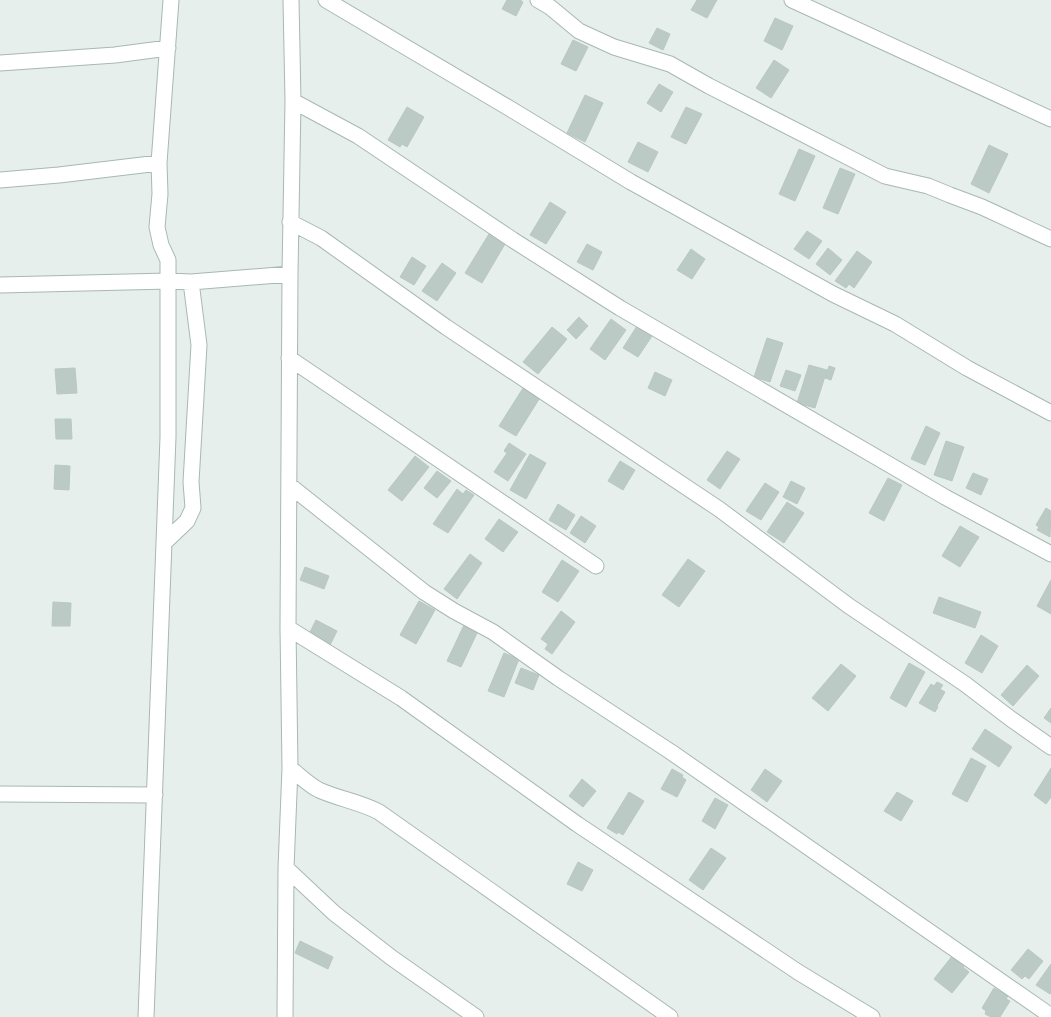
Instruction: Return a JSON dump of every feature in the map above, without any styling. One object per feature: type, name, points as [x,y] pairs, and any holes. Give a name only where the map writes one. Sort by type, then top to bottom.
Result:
[{"type":"street","points":[[146,1017],[168,436],[168,260],[161,245],[157,227],[160,194],[159,163],[171,0]]},
{"type":"street","points":[[285,1017],[286,868],[290,768],[288,484],[290,222],[294,101],[291,0]]},
{"type":"street","points":[[326,0],[501,103],[630,182],[833,294],[896,324],[967,368],[1051,413]]},
{"type":"street","points":[[538,0],[550,7],[579,31],[614,47],[670,64],[885,176],[928,186],[982,207],[1051,239]]},
{"type":"street","points":[[792,0],[1051,119]]},
{"type":"street","points":[[0,63],[115,55],[168,48]]},
{"type":"street","points":[[294,101],[358,136],[512,240],[620,308],[945,497],[1051,554]]},
{"type":"street","points":[[0,180],[159,163]]},
{"type":"street","points":[[290,222],[320,238],[446,327],[719,509],[849,606],[965,684],[1051,747]]},
{"type":"street","points":[[0,285],[169,280],[191,282],[290,274]]},
{"type":"street","points":[[165,542],[187,521],[193,508],[191,482],[199,345],[191,282]]},
{"type":"street","points":[[289,358],[596,566]]},
{"type":"street","points":[[288,484],[424,592],[454,612],[492,632],[671,752],[1051,1016]]},
{"type":"street","points":[[288,628],[401,698],[577,824],[798,972],[872,1017]]},
{"type":"street","points":[[290,768],[317,789],[363,804],[379,812],[670,1017]]},
{"type":"street","points":[[0,794],[155,795]]},
{"type":"street","points":[[286,868],[341,918],[392,958],[476,1017]]},
{"type":"building","points":[[507,0],[520,0],[523,2],[516,16],[502,9]]},
{"type":"building","points":[[697,0],[717,0],[707,18],[691,10]]},
{"type":"building","points":[[775,18],[793,26],[782,50],[764,41]]},
{"type":"building","points":[[657,28],[670,34],[663,50],[649,43]]},
{"type":"building","points":[[573,40],[588,47],[576,71],[561,64]]},
{"type":"building","points":[[774,60],[789,70],[771,98],[756,88]]},
{"type":"building","points":[[659,84],[673,92],[661,112],[647,103]]},
{"type":"building","points":[[585,95],[603,103],[585,142],[567,133]]},
{"type":"building","points":[[407,107],[424,117],[407,147],[402,144],[400,147],[388,140]]},
{"type":"building","points":[[686,107],[702,114],[686,144],[671,137]]},
{"type":"building","points":[[638,142],[658,152],[648,172],[628,162]]},
{"type":"building","points":[[989,145],[1008,154],[989,193],[971,184]]},
{"type":"building","points":[[799,149],[815,156],[795,201],[779,194]]},
{"type":"building","points":[[840,168],[855,174],[838,214],[823,208]]},
{"type":"building","points":[[550,202],[566,212],[546,244],[530,235]]},
{"type":"building","points":[[807,231],[822,241],[809,259],[794,249]]},
{"type":"building","points":[[489,234],[505,244],[482,283],[465,273]]},
{"type":"building","points":[[587,244],[602,252],[593,270],[577,262]]},
{"type":"building","points":[[828,248],[842,260],[830,275],[816,264]]},
{"type":"building","points":[[691,249],[705,259],[692,279],[677,270]]},
{"type":"building","points":[[857,251],[872,262],[854,288],[849,284],[846,288],[835,281]]},
{"type":"building","points":[[412,257],[426,266],[414,285],[400,277]]},
{"type":"building","points":[[442,263],[456,273],[437,301],[422,291]]},
{"type":"building","points":[[579,317],[588,326],[576,339],[567,330]]},
{"type":"building","points":[[611,319],[626,330],[605,360],[590,349]]},
{"type":"building","points":[[637,326],[652,336],[638,357],[623,348]]},
{"type":"building","points":[[552,327],[567,339],[538,374],[523,362]]},
{"type":"building","points":[[767,338],[783,343],[770,382],[754,377]]},
{"type":"building","points":[[809,365],[827,370],[815,408],[797,403]]},
{"type":"building","points":[[829,366],[835,368],[831,380],[825,378]]},
{"type":"building","points":[[75,368],[77,393],[57,394],[55,369]]},
{"type":"building","points":[[786,370],[801,375],[795,391],[780,386]]},
{"type":"building","points":[[655,372],[672,380],[665,396],[648,388]]},
{"type":"building","points":[[525,385],[541,396],[516,436],[499,426]]},
{"type":"building","points":[[55,419],[71,419],[72,439],[56,439]]},
{"type":"building","points":[[926,426],[940,433],[925,465],[911,459]]},
{"type":"building","points":[[946,441],[964,447],[952,481],[934,475]]},
{"type":"building","points":[[509,443],[526,454],[508,481],[494,472],[507,453],[504,451]]},
{"type":"building","points":[[727,451],[740,459],[720,489],[707,480]]},
{"type":"building","points":[[530,454],[546,463],[526,499],[510,490]]},
{"type":"building","points":[[415,456],[429,467],[402,501],[388,490]]},
{"type":"building","points":[[620,461],[635,470],[623,490],[608,481]]},
{"type":"building","points":[[55,465],[70,466],[69,490],[54,489]]},
{"type":"building","points":[[437,471],[451,481],[437,498],[424,488]]},
{"type":"building","points":[[973,473],[988,479],[981,495],[966,488]]},
{"type":"building","points":[[888,478],[902,485],[884,521],[869,513]]},
{"type":"building","points":[[791,481],[805,488],[797,504],[783,497]]},
{"type":"building","points":[[765,483],[779,492],[761,520],[746,511]]},
{"type":"building","points":[[457,489],[463,494],[466,490],[474,495],[448,533],[433,524]]},
{"type":"building","points":[[787,502],[804,513],[784,543],[767,532]]},
{"type":"building","points":[[558,504],[575,515],[566,530],[549,520]]},
{"type":"building","points":[[1046,508],[1051,511],[1050,537],[1037,530],[1039,527],[1036,525]]},
{"type":"building","points":[[581,516],[596,526],[585,543],[570,533]]},
{"type":"building","points":[[499,519],[518,532],[503,552],[485,539]]},
{"type":"building","points":[[960,526],[979,537],[960,567],[942,556]]},
{"type":"building","points":[[470,554],[482,563],[457,599],[444,589]]},
{"type":"building","points":[[688,559],[705,571],[679,607],[662,595]]},
{"type":"building","points":[[562,560],[579,571],[558,602],[542,592]]},
{"type":"building","points":[[305,567],[329,576],[324,589],[300,580]]},
{"type":"building","points":[[1051,580],[1051,614],[1037,606]]},
{"type":"building","points":[[939,597],[981,612],[975,628],[933,613]]},
{"type":"building","points":[[419,601],[435,610],[416,644],[400,635]]},
{"type":"building","points":[[53,602],[71,603],[70,626],[52,626]]},
{"type":"building","points":[[561,611],[575,622],[552,654],[545,649],[548,644],[541,639]]},
{"type":"building","points":[[316,620],[337,631],[330,645],[309,634]]},
{"type":"building","points":[[464,625],[478,631],[461,667],[447,661]]},
{"type":"building","points":[[981,635],[998,646],[982,673],[965,663]]},
{"type":"building","points":[[504,653],[519,659],[504,697],[488,691]]},
{"type":"building","points":[[909,663],[925,672],[906,707],[890,698]]},
{"type":"building","points":[[841,664],[856,676],[828,711],[812,698]]},
{"type":"building","points":[[1027,665],[1039,676],[1013,706],[1001,695]]},
{"type":"building","points":[[521,668],[539,675],[533,690],[515,683]]},
{"type":"building","points":[[937,682],[943,685],[940,689],[945,692],[935,712],[919,703],[931,684],[934,686]]},
{"type":"building","points":[[1051,708],[1051,723],[1044,718]]},
{"type":"building","points":[[985,729],[1012,747],[999,767],[972,749]]},
{"type":"building","points":[[971,758],[986,766],[967,802],[952,794]]},
{"type":"building","points":[[1051,768],[1051,797],[1046,804],[1034,795]]},
{"type":"building","points":[[672,769],[683,775],[682,777],[686,780],[677,797],[661,789]]},
{"type":"building","points":[[765,769],[782,781],[767,802],[751,790]]},
{"type":"building","points":[[582,779],[596,791],[583,807],[569,796]]},
{"type":"building","points":[[629,792],[644,801],[623,835],[618,832],[617,834],[607,828]]},
{"type":"building","points":[[897,792],[913,801],[901,821],[884,811]]},
{"type":"building","points":[[715,798],[728,805],[715,829],[702,821]]},
{"type":"building","points":[[711,848],[726,858],[703,890],[689,880]]},
{"type":"building","points":[[578,862],[593,870],[582,891],[567,884]]},
{"type":"building","points":[[300,941],[333,957],[328,969],[295,953]]},
{"type":"building","points":[[1028,949],[1043,961],[1029,979],[1025,976],[1022,979],[1011,970]]},
{"type":"building","points":[[953,955],[965,965],[963,967],[969,972],[952,993],[934,979]]},
{"type":"building","points":[[1051,964],[1051,993],[1050,994],[1036,985]]},
{"type":"building","points":[[994,988],[1008,996],[1006,999],[1010,1001],[1000,1017],[991,1017],[985,1014],[986,1011],[982,1008]]}]
